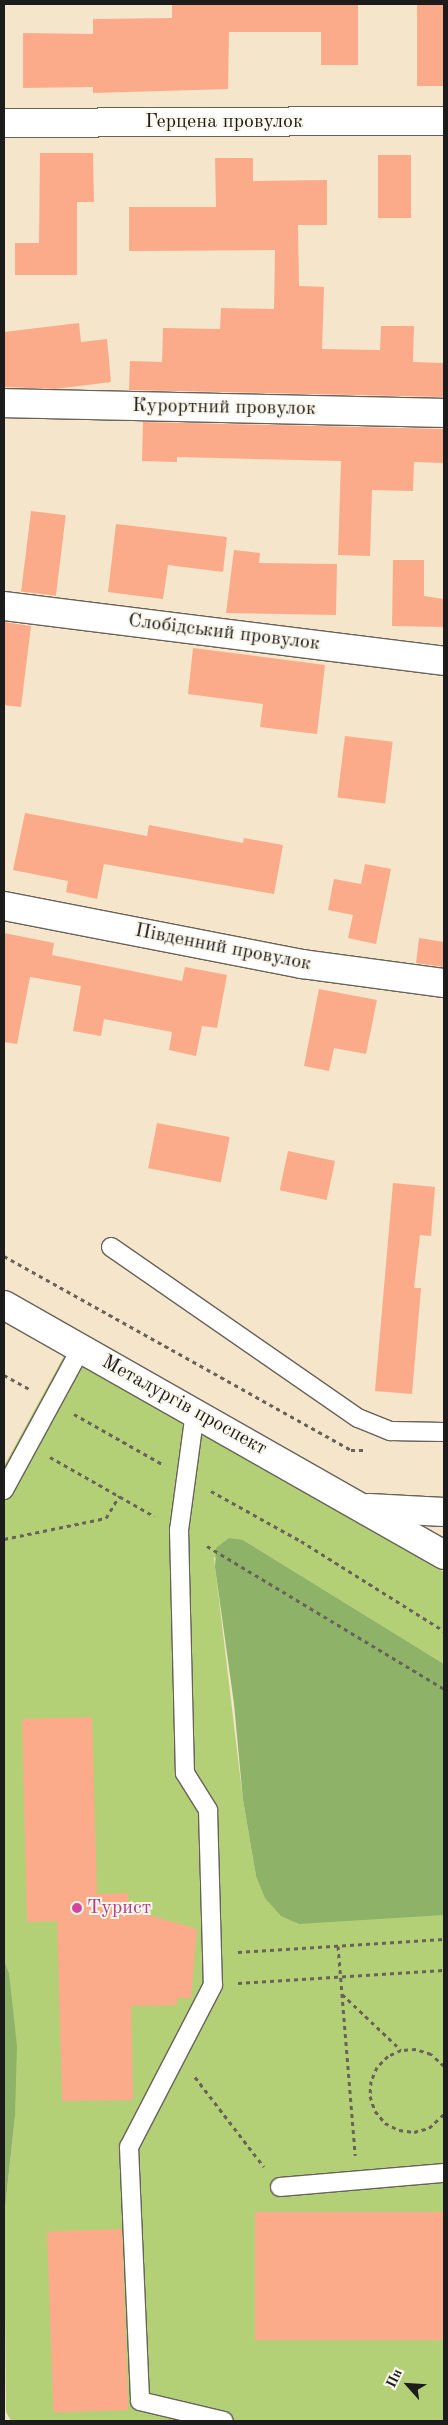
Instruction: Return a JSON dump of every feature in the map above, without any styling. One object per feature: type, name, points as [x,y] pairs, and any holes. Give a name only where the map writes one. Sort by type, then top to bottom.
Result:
[{"type":"street","name":"Герцена провулок","points":[[4,123],[444,122]]},
{"type":"street","name":"Курортний провулок","points":[[4,403],[444,413]]},
{"type":"street","name":"Слобідський провулок","points":[[4,606],[444,661]]},
{"type":"street","name":"Південний провулок","points":[[4,906],[302,964],[444,982]]},
{"type":"street","name":"Металургів проспект","points":[[4,1305],[365,1507],[444,1555]]},
{"type":"street","points":[[365,1507],[444,1512]]},
{"type":"lane","points":[[111,1246],[358,1418],[390,1431],[444,1432]]},
{"type":"lane","points":[[4,1490],[81,1348]]},
{"type":"lane","points":[[194,1412],[179,1530],[186,1774],[208,1810],[213,1985],[129,2146],[140,2401],[224,2421]]},
{"type":"lane","points":[[280,2187],[444,2173]]},
{"type":"path","points":[[4,1256],[351,1450]]},
{"type":"path","points":[[4,1375],[301,1541],[444,1630]]},
{"type":"path","points":[[28,1445],[179,1530],[444,1689]]},
{"type":"path","points":[[4,1539],[106,1518],[118,1496]]},
{"type":"path","points":[[212,1954],[444,1940]]},
{"type":"path","points":[[338,1946],[357,2181]]},
{"type":"path","points":[[213,1985],[444,1970]]},
{"type":"path","points":[[342,1994],[402,2050]]},
{"type":"path","points":[[444,2066],[431,2054],[416,2049],[402,2050],[382,2061],[371,2081],[370,2096],[375,2111],[385,2123],[399,2130],[414,2132],[429,2128],[443,2120],[444,2114]]},
{"type":"path","points":[[177,2053],[280,2187]]},
{"type":"green space","points":[[64,1356],[355,1519],[444,1572],[444,1664],[243,1540],[214,1558],[243,1800],[256,1876],[444,1915],[444,2421],[11,2421],[6,2412],[4,2218],[15,2116],[9,1973],[4,1960],[4,1466]]},
{"type":"green space","points":[[229,1538],[243,1540],[444,1664],[444,1915],[299,1924],[281,1916],[265,1898],[256,1876],[243,1800],[234,1704],[215,1567],[216,1548]]},
{"type":"green space","points":[[4,1960],[9,1973],[17,2046],[15,2116],[4,2218]]},
{"type":"building","points":[[172,4],[358,4],[358,65],[321,65],[321,32],[229,32],[228,89],[93,93],[93,87],[23,88],[23,33],[93,34],[93,19],[172,18]]},
{"type":"building","points":[[417,4],[444,4],[444,86],[417,86]]},
{"type":"building","points":[[40,153],[93,153],[94,202],[77,202],[77,275],[15,275],[15,243],[39,243]]},
{"type":"building","points":[[378,155],[411,155],[411,218],[378,218]]},
{"type":"building","points":[[215,158],[253,158],[253,181],[327,180],[327,225],[298,225],[299,286],[324,287],[322,349],[380,350],[381,326],[414,326],[413,362],[444,363],[444,397],[129,390],[130,361],[162,362],[163,328],[220,329],[221,308],[274,309],[275,250],[129,251],[129,207],[216,207]]},
{"type":"building","points":[[79,323],[81,342],[107,339],[111,382],[55,389],[4,387],[4,332]]},
{"type":"building","points":[[143,422],[444,429],[444,463],[414,462],[413,491],[372,490],[370,556],[338,555],[341,461],[177,457],[177,462],[142,461]]},
{"type":"building","points":[[31,511],[66,515],[56,596],[21,591]]},
{"type":"building","points":[[116,524],[227,537],[223,572],[168,565],[163,599],[108,592]]},
{"type":"building","points":[[234,550],[260,553],[259,563],[337,564],[336,615],[226,613]]},
{"type":"building","points":[[393,560],[424,560],[424,596],[444,599],[444,627],[392,626]]},
{"type":"building","points":[[4,622],[31,626],[21,707],[4,705]]},
{"type":"building","points":[[193,648],[325,665],[317,734],[260,727],[263,704],[188,694]]},
{"type":"building","points":[[345,736],[393,742],[385,803],[337,798]]},
{"type":"building","points":[[25,813],[147,836],[149,825],[243,843],[244,838],[283,845],[274,894],[104,864],[97,899],[66,892],[68,881],[13,870]]},
{"type":"building","points":[[365,864],[391,869],[376,944],[348,938],[353,915],[328,910],[334,879],[361,884]]},
{"type":"building","points":[[4,933],[54,943],[52,955],[182,981],[185,967],[227,975],[217,1028],[202,1026],[196,1056],[169,1050],[172,1032],[104,1019],[101,1036],[73,1031],[81,986],[30,977],[17,1044],[4,1042]]},
{"type":"building","points":[[419,938],[444,942],[444,967],[416,963]]},
{"type":"building","points":[[319,989],[377,1000],[366,1054],[334,1048],[329,1071],[304,1066]]},
{"type":"building","points":[[157,1123],[230,1137],[221,1182],[148,1168]]},
{"type":"building","points":[[288,1151],[335,1161],[327,1200],[280,1190]]},
{"type":"building","points":[[393,1183],[435,1187],[431,1236],[420,1235],[414,1288],[421,1288],[412,1394],[375,1391]]},
{"type":"building","points":[[92,1717],[97,1894],[128,1893],[129,1909],[197,1929],[191,1998],[177,1998],[177,2005],[131,2006],[133,2100],[62,2101],[57,1921],[27,1922],[22,1719]]},
{"type":"building","points":[[255,2212],[444,2212],[444,2340],[255,2340]]},
{"type":"building","points":[[122,2229],[128,2410],[53,2413],[47,2232]]},
{"type":"place","name":"Турист","points":[[77,1908]]}]
